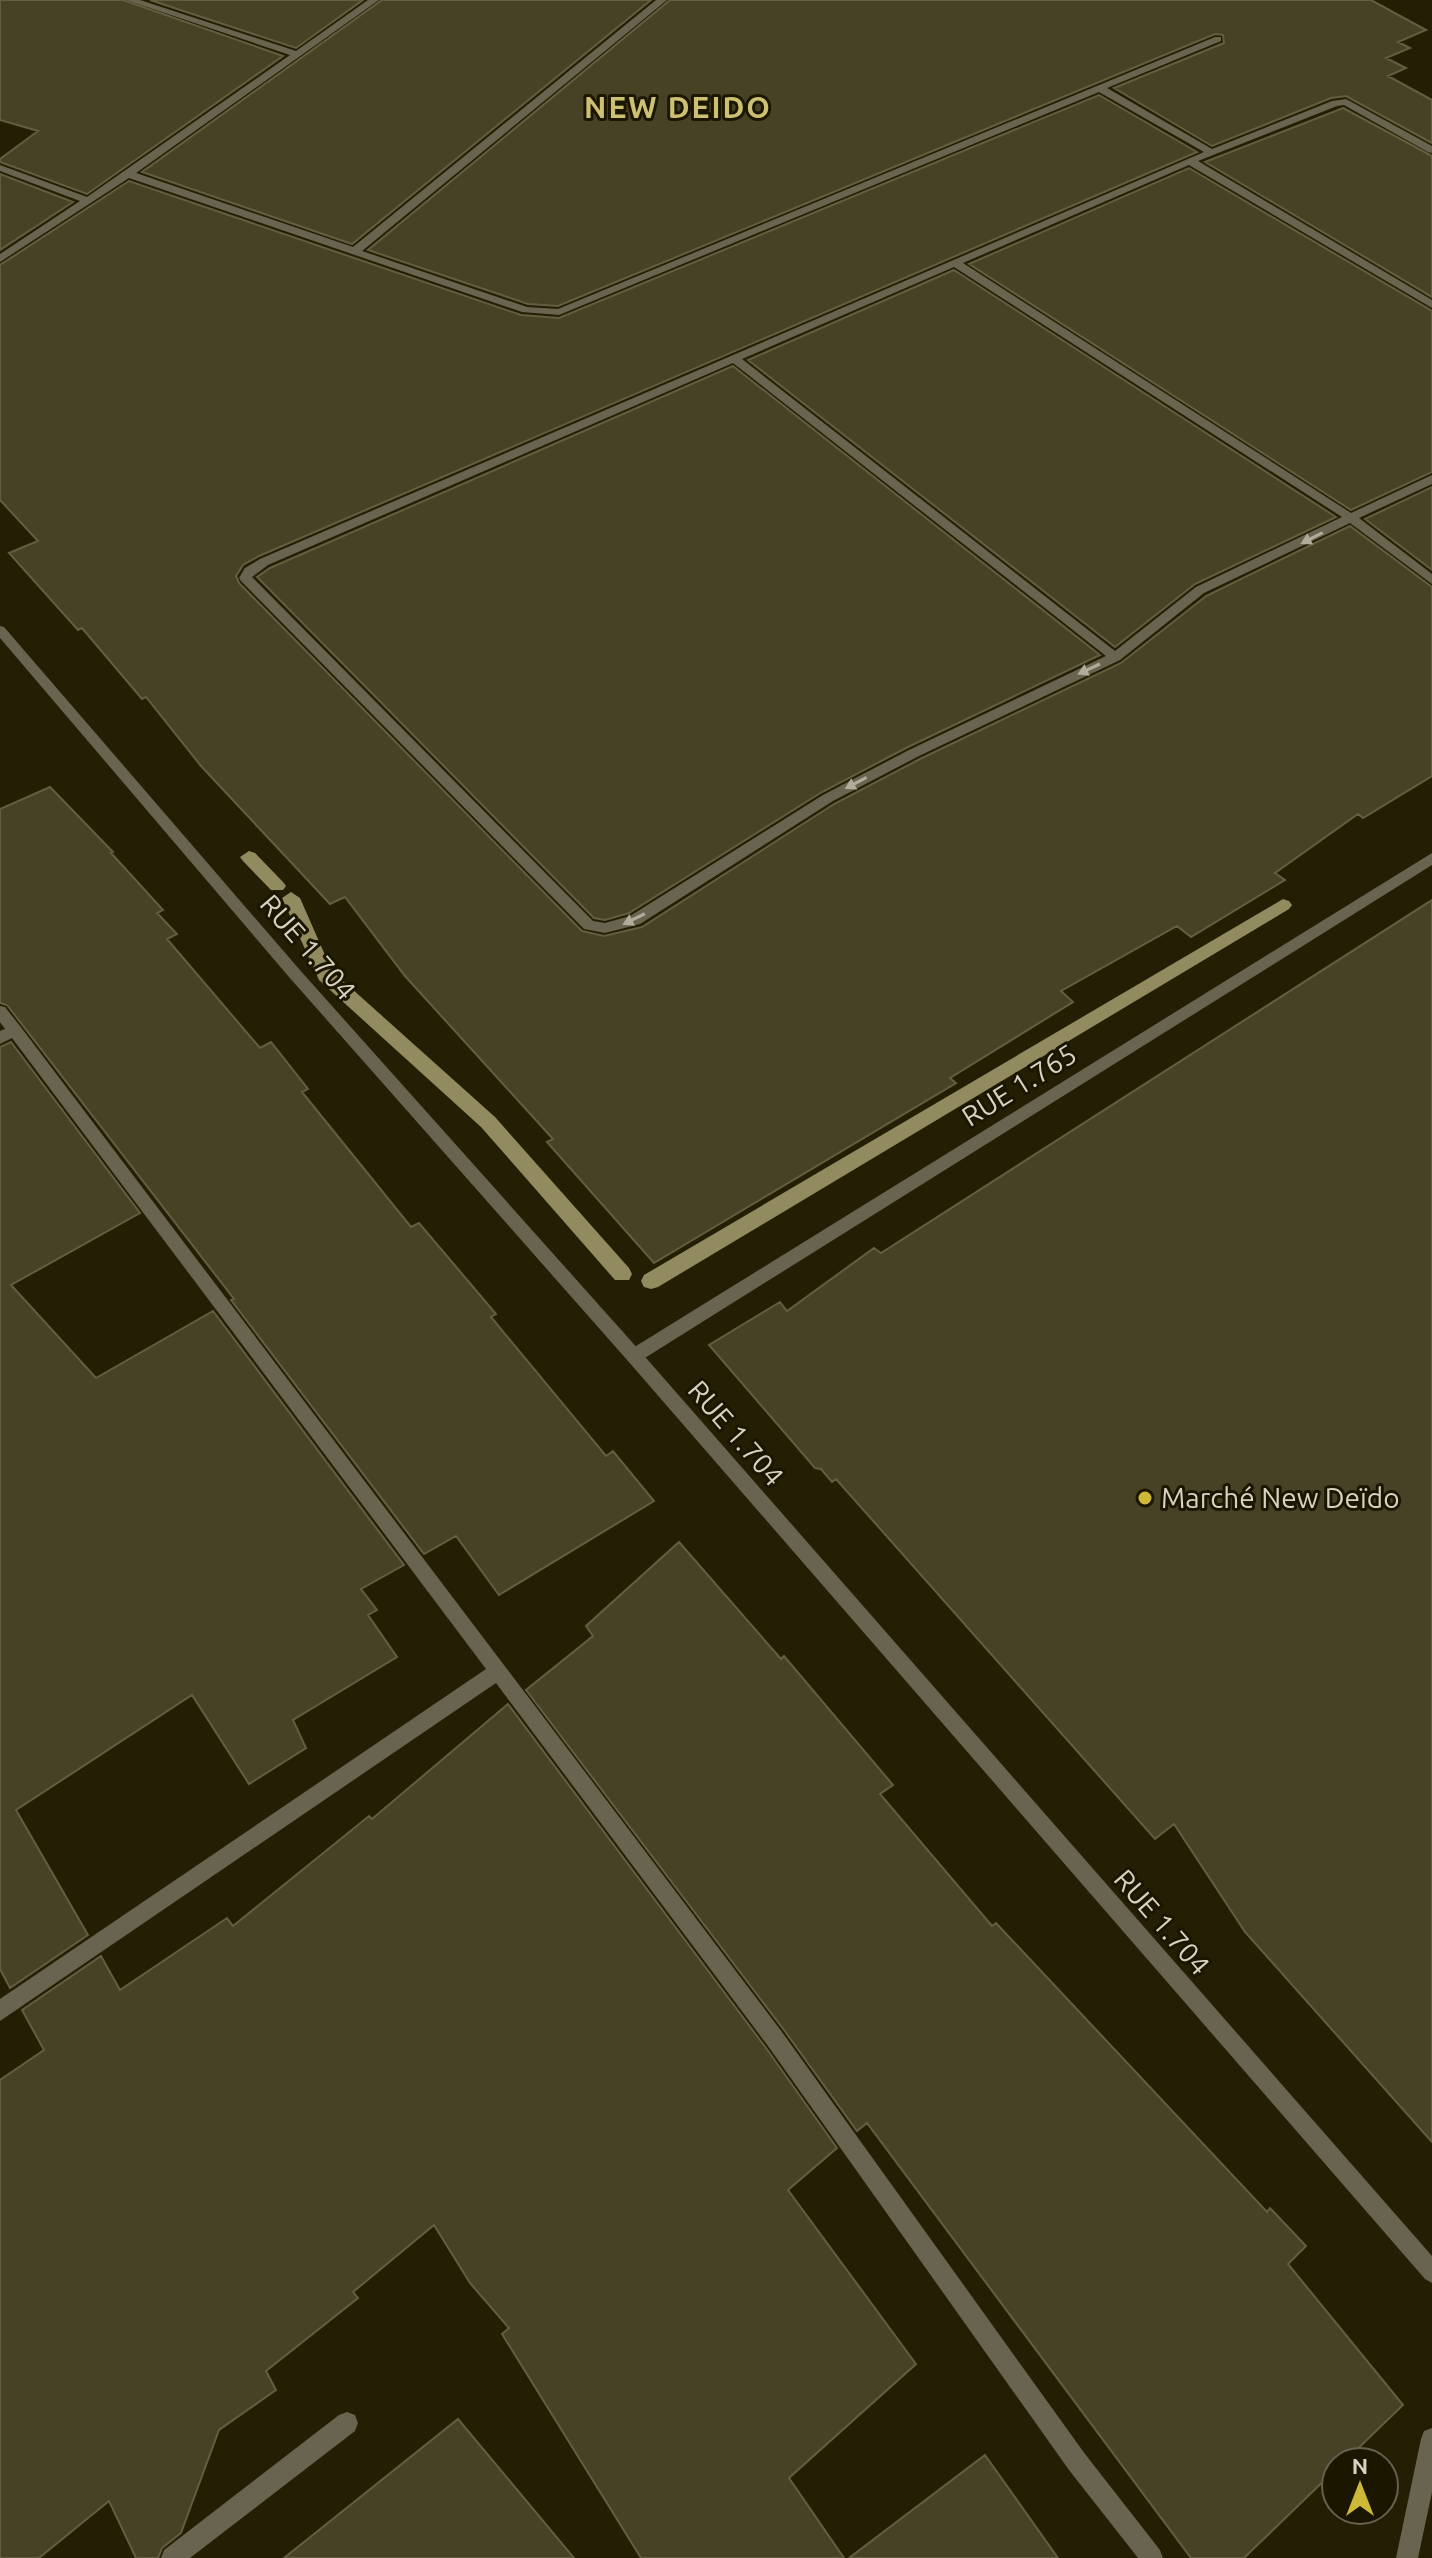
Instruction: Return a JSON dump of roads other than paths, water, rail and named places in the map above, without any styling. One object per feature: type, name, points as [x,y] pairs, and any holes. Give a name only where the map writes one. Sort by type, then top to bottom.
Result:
[{"type":"street","points":[[131,0],[296,54]]},
{"type":"street","points":[[0,259],[128,174],[374,0]]},
{"type":"street","points":[[354,252],[662,0]]},
{"type":"street","points":[[128,174],[526,310],[559,312],[1218,39]]},
{"type":"street","points":[[1101,89],[1211,152]]},
{"type":"street","points":[[1432,150],[1346,102],[1338,102],[1211,152],[264,562],[249,571],[245,578],[589,925],[605,928],[635,920],[828,798],[914,753],[1115,657],[1200,590],[1432,479]]},
{"type":"street","points":[[1190,161],[1432,305]]},
{"type":"street","points":[[0,168],[87,200]]},
{"type":"street","points":[[955,263],[1351,518],[1432,580]]},
{"type":"street","points":[[735,359],[1115,657]]},
{"type":"street","name":"RUE 1.704","points":[[0,630],[294,973],[634,1356],[1432,2272]]},
{"type":"street","name":"RUE 1.765","points":[[634,1356],[1432,858]]},
{"type":"street","points":[[0,1011],[8,1034],[775,2039],[1077,2462],[1152,2558]]},
{"type":"street","points":[[0,2011],[497,1672]]},
{"type":"street","points":[[172,2558],[347,2423]]},
{"type":"street","points":[[1407,2558],[1432,2439]]},
{"type":"waterway","points":[[249,857],[277,886]]},
{"type":"waterway","points":[[291,898],[325,975],[488,1122],[622,1274]]},
{"type":"waterway","points":[[651,1281],[1283,905]]},
{"type":"place","name":"Marché New Deïdo","points":[[1145,1498]]},
{"type":"district","name":"NEW DEIDO","points":[[678,108]]}]
